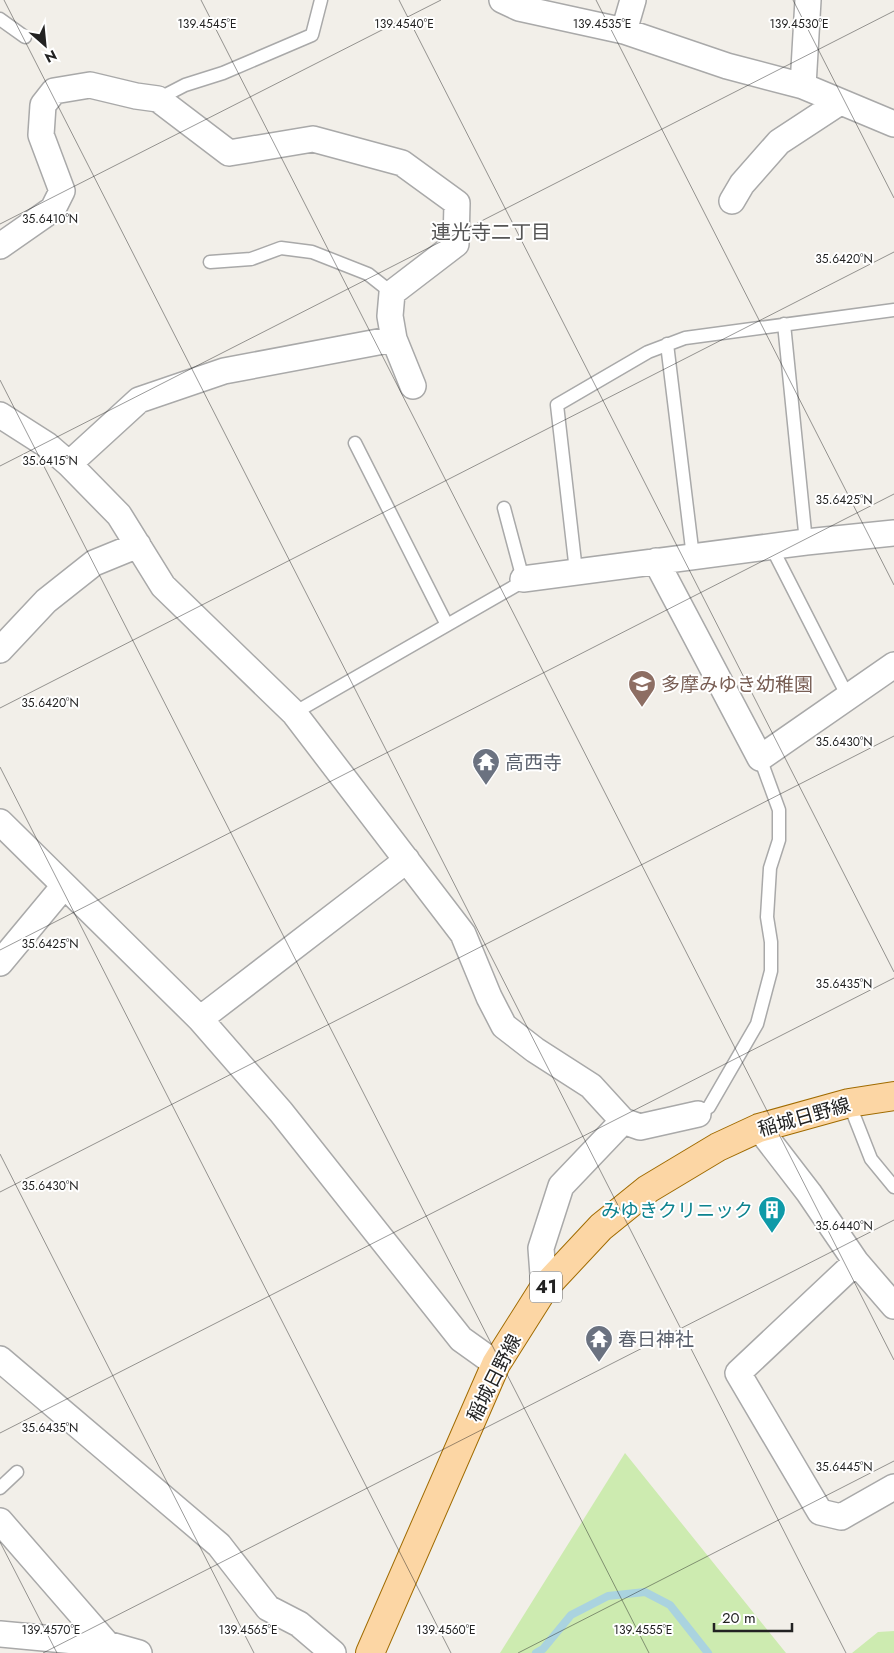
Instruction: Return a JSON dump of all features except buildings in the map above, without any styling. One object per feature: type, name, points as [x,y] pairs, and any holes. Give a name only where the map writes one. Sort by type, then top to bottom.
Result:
[{"type":"main road","name":"稲城日野線","points":[[370,1653],[496,1364],[544,1288],[601,1228],[648,1189],[718,1147],[759,1128],[849,1103],[894,1096]]},
{"type":"street","points":[[502,0],[518,8],[624,31],[727,66],[803,86],[894,124]]},
{"type":"street","points":[[624,31],[633,0]]},
{"type":"street","points":[[803,86],[808,0]]},
{"type":"street","points":[[0,246],[53,209],[62,191],[41,135],[42,105],[54,91],[90,84],[136,96],[158,99],[229,153],[313,140],[402,163],[457,204],[456,244],[392,293],[390,316],[394,338],[413,386]]},
{"type":"street","points":[[732,201],[742,184],[779,142],[840,102]]},
{"type":"street","points":[[69,464],[139,400],[224,371],[394,338]]},
{"type":"street","points":[[0,415],[47,444],[69,464],[119,515],[163,586],[294,713],[463,934],[489,997],[504,1026],[536,1050],[591,1086],[623,1121],[640,1127],[698,1114]]},
{"type":"street","points":[[523,579],[772,548],[806,542],[894,533]]},
{"type":"street","points":[[0,650],[46,601],[94,563],[138,545]]},
{"type":"street","points":[[656,561],[760,758],[894,665]]},
{"type":"street","points":[[0,822],[200,1019],[281,1112],[461,1339],[496,1364]]},
{"type":"street","points":[[200,1019],[407,860]]},
{"type":"street","points":[[0,963],[64,886]]},
{"type":"street","points":[[544,1288],[542,1248],[561,1186],[623,1121]]},
{"type":"street","points":[[759,1128],[809,1194],[856,1262],[894,1306]]},
{"type":"street","points":[[856,1262],[738,1373],[820,1512],[841,1517],[893,1490]]},
{"type":"street","points":[[0,1359],[219,1545],[268,1608],[299,1624],[333,1653]]},
{"type":"street","points":[[0,1521],[107,1644]]},
{"type":"street","points":[[0,1634],[107,1644],[139,1653]]},
{"type":"lane","points":[[158,99],[185,85],[223,73],[312,35],[321,0]]},
{"type":"lane","points":[[0,19],[25,36]]},
{"type":"lane","points":[[210,262],[250,259],[281,248],[312,252],[368,274],[392,293]]},
{"type":"lane","points":[[576,571],[557,405],[648,352],[685,338],[894,310]]},
{"type":"lane","points":[[784,324],[806,542]]},
{"type":"lane","points":[[667,344],[693,557]]},
{"type":"lane","points":[[355,443],[447,625]]},
{"type":"lane","points":[[294,713],[522,582],[523,579],[504,508]]},
{"type":"lane","points":[[772,548],[848,697]]},
{"type":"lane","points":[[698,1114],[709,1107],[757,1024],[771,971],[771,942],[767,917],[770,868],[779,840],[779,810],[760,758]]},
{"type":"lane","points":[[849,1103],[871,1159],[894,1188]]},
{"type":"lane","points":[[0,1488],[17,1472]]},
{"type":"green space","points":[[625,1453],[786,1653],[500,1653]]},
{"type":"green space","points":[[894,1631],[894,1653],[852,1653],[878,1632]]},
{"type":"waterway","points":[[536,1653],[543,1649],[571,1615],[608,1596],[645,1592],[670,1605],[708,1653]]},
{"type":"place","name":"多摩みゆき幼稚園","points":[[642,708]]},
{"type":"place","name":"高西寺","points":[[486,786]]},
{"type":"place","name":"みゆきクリニック","points":[[772,1234]]},
{"type":"place","name":"春日神社","points":[[599,1363]]},
{"type":"district","name":"連光寺二丁目","points":[[491,232]]}]
